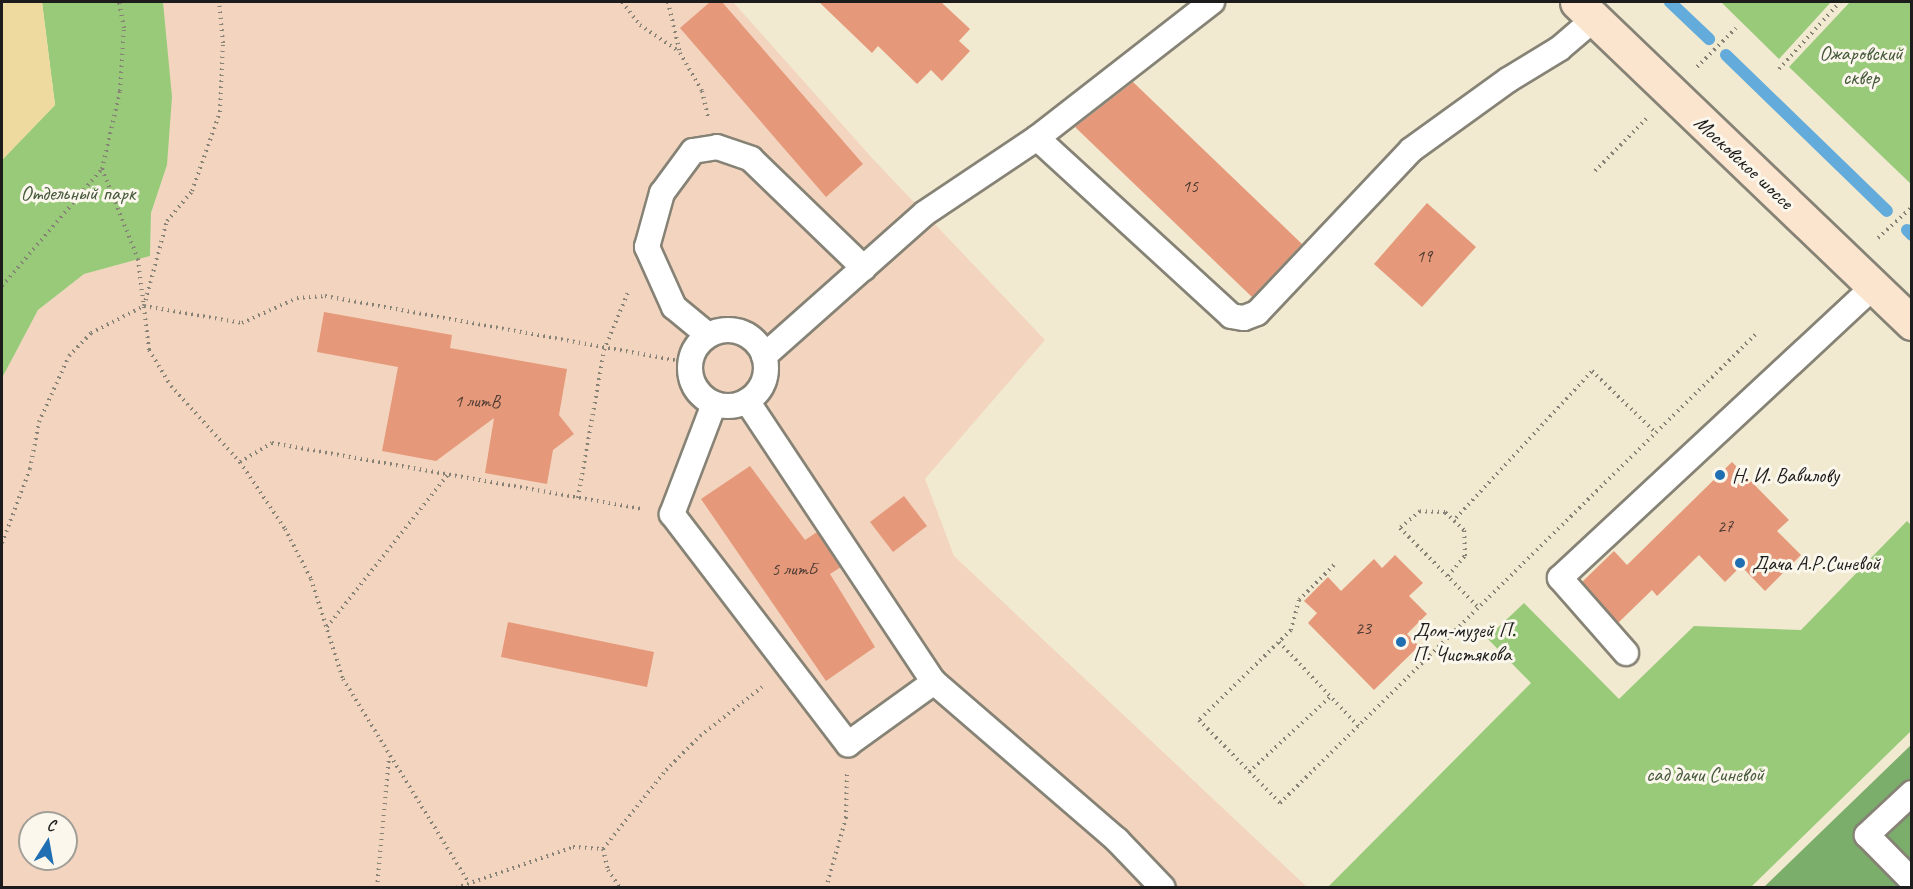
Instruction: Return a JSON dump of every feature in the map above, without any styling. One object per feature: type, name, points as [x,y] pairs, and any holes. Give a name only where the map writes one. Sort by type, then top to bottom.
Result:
[{"type":"main road","name":"Московское шоссе","points":[[1586,10],[1911,323]]},
{"type":"lane","points":[[764,356],[925,213],[1037,138],[1212,2]]},
{"type":"lane","points":[[1037,138],[1231,316],[1244,318],[1257,313],[1411,150],[1508,80],[1559,49],[1586,10]]},
{"type":"lane","points":[[708,335],[674,307],[647,247],[662,192],[693,151],[717,147],[751,159],[864,268]]},
{"type":"lane","points":[[1626,653],[1560,578],[1873,287]]},
{"type":"lane","points":[[730,330],[741,333],[751,338],[764,356],[764,382],[747,401],[725,406],[714,404],[694,388],[690,363],[693,352],[708,335],[730,330]]},
{"type":"lane","points":[[747,401],[934,681],[1117,840],[1163,888]]},
{"type":"lane","points":[[714,404],[672,514],[848,744],[934,681]]},
{"type":"lane","points":[[1911,793],[1867,835],[1911,881]]},
{"type":"path","points":[[2,286],[102,169],[120,91],[124,28],[119,2]]},
{"type":"path","points":[[144,306],[167,221],[192,191],[220,112],[223,43],[219,2]]},
{"type":"path","points":[[622,2],[640,25],[680,53]]},
{"type":"path","points":[[669,2],[680,53],[702,91],[717,147]]},
{"type":"path","points":[[1779,69],[1840,2]]},
{"type":"path","points":[[1690,74],[1736,28]]},
{"type":"path","points":[[1595,171],[1655,110]]},
{"type":"path","points":[[102,169],[138,260],[149,350],[171,386],[240,462],[285,529],[310,579],[343,679],[389,757],[468,881]]},
{"type":"path","points":[[1883,247],[1876,240],[1911,207]]},
{"type":"path","points":[[578,498],[604,350],[647,247]]},
{"type":"path","points":[[2,543],[30,469],[39,422],[69,356],[91,333],[144,306],[242,322],[297,298],[325,296],[604,350],[690,363]]},
{"type":"path","points":[[1334,565],[1299,600],[1291,630],[1199,720],[1280,803],[1758,332]]},
{"type":"path","points":[[1456,518],[1592,371],[1656,433]]},
{"type":"path","points":[[240,462],[272,443],[672,514]]},
{"type":"path","points":[[327,627],[449,473]]},
{"type":"path","points":[[1448,576],[1458,568],[1467,543],[1456,518],[1433,509],[1420,511],[1400,528],[1479,608]]},
{"type":"path","points":[[1279,642],[1359,727]]},
{"type":"path","points":[[603,849],[659,778],[700,736],[790,668]]},
{"type":"path","points":[[1249,772],[1331,696]]},
{"type":"path","points":[[826,888],[846,818],[848,744]]},
{"type":"path","points":[[377,888],[389,757]]},
{"type":"path","points":[[456,888],[468,881],[573,847],[603,849]]},
{"type":"path","points":[[603,849],[608,870],[620,888]]},
{"type":"shaded area","points":[[163,2],[733,2],[872,158],[1045,340],[925,479],[954,556],[1307,887],[2,888],[2,378],[38,310],[84,274],[150,256],[151,213],[167,165]]},
{"type":"green space","name":"Отдельный парк","points":[[42,2],[163,2],[172,97],[167,165],[151,213],[150,256],[84,274],[38,310],[2,378],[2,160],[55,105]]},
{"type":"green space","name":"Ожаровский сквер","points":[[1721,2],[1831,2],[1779,59]]},
{"type":"green space","name":"Ожаровский сквер","points":[[1850,2],[1911,2],[1911,184],[1789,67]]},
{"type":"green space","name":"сад дачи Синевой","points":[[1907,521],[1912,526],[1911,731],[1751,887],[1328,887],[1531,683],[1487,638],[1524,603],[1619,699],[1694,626],[1801,630]]},
{"type":"green space","points":[[1911,745],[1911,887],[1764,887]]},
{"type":"sand","points":[[2,2],[42,2],[55,105],[2,160]]},
{"type":"building","points":[[710,2],[722,2],[863,164],[826,197],[680,28]]},
{"type":"building","points":[[819,2],[941,2],[970,29],[959,41],[970,51],[942,81],[931,70],[917,84],[878,46],[872,53]]},
{"type":"building","points":[[1133,82],[1302,244],[1252,297],[1075,127]]},
{"type":"building","points":[[1427,203],[1476,247],[1422,307],[1374,264]]},
{"type":"building","points":[[324,312],[452,335],[450,348],[567,369],[559,415],[574,434],[553,450],[547,484],[485,473],[494,418],[436,461],[382,451],[398,367],[317,352]]},
{"type":"building","points":[[1732,462],[1789,520],[1777,531],[1801,555],[1765,591],[1741,566],[1725,582],[1699,555],[1657,596],[1652,590],[1618,623],[1582,582],[1614,551],[1627,565]]},
{"type":"building","points":[[750,466],[805,540],[817,532],[841,567],[830,574],[875,647],[826,681],[701,499]]},
{"type":"building","points":[[904,496],[927,526],[893,552],[870,522]]},
{"type":"building","points":[[1395,555],[1423,583],[1409,596],[1427,614],[1407,634],[1419,646],[1374,690],[1308,623],[1317,613],[1304,601],[1328,577],[1341,591],[1374,559],[1382,568]]},
{"type":"building","points":[[508,622],[654,652],[647,687],[501,657]]},
{"type":"waterway","points":[[1670,2],[1709,39]]},
{"type":"waterway","points":[[1726,55],[1887,211]]},
{"type":"waterway","points":[[1907,230],[1912,235]]},
{"type":"place","name":"Н. И. Вавилову","points":[[1720,475]]},
{"type":"place","name":"Дача А.Р.Синевой","points":[[1740,563]]},
{"type":"place","name":"Дом-музей П. П. Чистякова","points":[[1401,642]]}]
